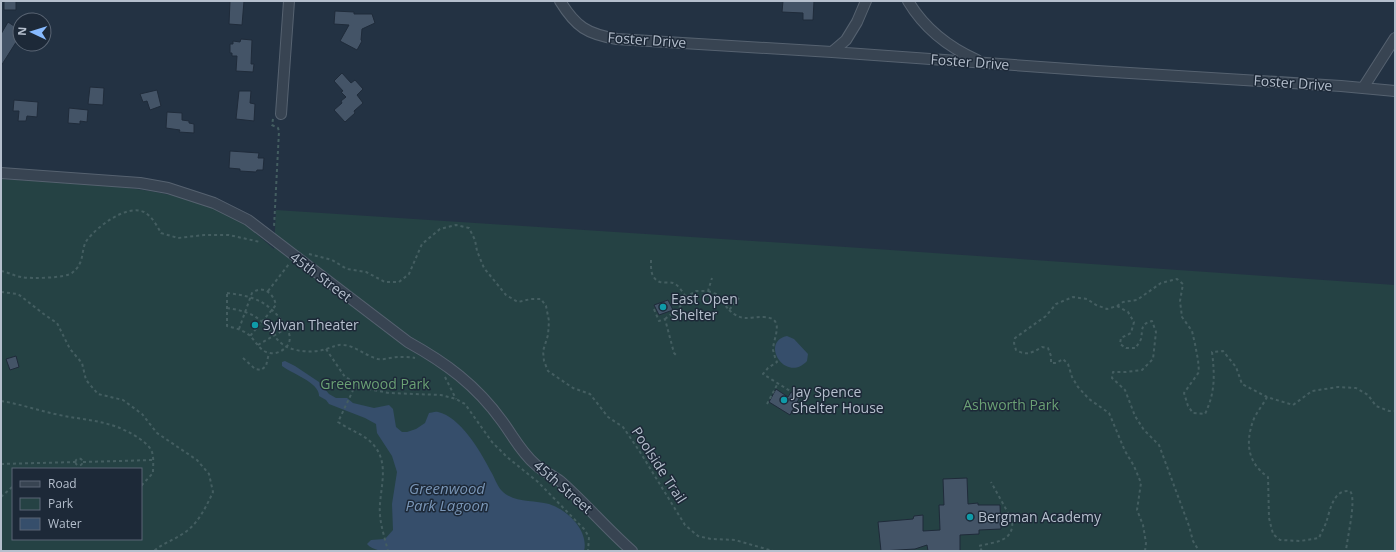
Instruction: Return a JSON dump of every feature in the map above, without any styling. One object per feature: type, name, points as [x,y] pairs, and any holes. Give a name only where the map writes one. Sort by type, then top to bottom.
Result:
[{"type":"street","points":[[277,115],[289,1]]},
{"type":"street","name":"Foster Drive","points":[[560,1],[567,13],[576,23],[599,36],[617,39],[832,52],[1395,91]]},
{"type":"street","points":[[832,52],[846,40],[857,22],[866,1]]},
{"type":"street","points":[[908,1],[914,12],[935,34],[959,52],[983,63]]},
{"type":"street","points":[[1363,88],[1395,38]]},
{"type":"street","name":"45th Street","points":[[1,173],[119,181],[168,188],[214,203],[248,220],[265,239],[408,342],[442,362],[471,385],[488,403],[503,422],[517,445],[535,465],[559,481],[632,551]]},
{"type":"path","points":[[1,271],[20,277],[40,279],[72,274],[81,263],[86,242],[102,224],[124,213],[134,211],[145,212],[156,222],[161,233],[178,238],[204,235],[265,239],[274,227],[279,131],[278,128],[272,125],[277,115]]},
{"type":"path","name":"Poolside Trail","points":[[305,250],[310,254],[332,260],[347,269],[366,272],[385,282],[399,282],[409,274],[414,258],[422,244],[440,229],[456,225],[468,228],[475,240],[477,251],[484,268],[506,295],[518,302],[531,299],[541,299],[546,306],[549,321],[548,335],[543,351],[544,361],[548,371],[573,388],[590,394],[608,417],[623,427],[685,525],[698,536],[711,539],[735,540],[773,551]]},
{"type":"path","points":[[651,260],[651,273],[655,279],[660,282],[674,283],[686,297]]},
{"type":"path","points":[[268,291],[290,263]]},
{"type":"path","points":[[708,291],[712,278]]},
{"type":"path","points":[[1145,551],[1146,543],[1143,525],[1137,510],[1141,483],[1134,466],[1125,451],[1110,413],[1089,399],[1078,387],[1068,364],[1063,360],[1056,363],[1051,363],[1048,348],[1042,347],[1034,352],[1022,354],[1016,350],[1014,343],[1015,338],[1046,316],[1056,304],[1073,297],[1087,299],[1096,305],[1107,309],[1118,306],[1123,302],[1137,300],[1161,283],[1178,279],[1183,284],[1180,301],[1182,317],[1192,332],[1198,360],[1199,372],[1184,394],[1188,406],[1193,413],[1205,414],[1211,401],[1213,389],[1214,368],[1212,352],[1223,351],[1236,367],[1242,384],[1267,397],[1293,405],[1312,391],[1338,387],[1356,388],[1368,395],[1376,406],[1389,411],[1395,411]]},
{"type":"path","points":[[239,329],[252,292],[262,289],[268,291],[275,300],[276,305],[250,336]]},
{"type":"path","points":[[654,309],[659,321],[665,319],[680,307],[686,297],[696,291],[708,291],[716,294],[729,310],[739,317],[744,319],[769,318],[774,320],[777,324],[777,330],[773,349],[777,362],[768,368],[763,374],[790,391]]},
{"type":"path","points":[[1,292],[18,294],[57,323],[70,349],[82,363],[86,380],[98,394],[123,400],[142,414],[157,433],[197,460],[209,474],[213,492],[201,515],[185,533],[160,545],[154,551]]},
{"type":"path","points":[[227,293],[250,296],[272,309],[287,328],[290,339],[287,347],[277,353],[269,353],[258,346],[250,336],[239,329],[227,326],[227,293]]},
{"type":"path","points":[[729,310],[739,298]]},
{"type":"path","points":[[1118,306],[1128,312],[1134,322],[1131,332],[1121,338],[1120,344],[1126,348],[1136,348],[1141,340],[1141,329],[1146,322],[1152,321],[1156,332],[1156,340],[1153,359],[1142,370],[1113,372],[1112,378],[1125,390],[1135,416],[1144,430],[1159,445],[1189,526],[1193,541],[1199,551]]},
{"type":"path","points":[[227,308],[245,311],[262,321],[274,336],[287,347],[305,352],[326,349],[337,345],[346,345],[369,356],[380,359],[399,357],[417,358]]},
{"type":"path","points":[[665,319],[674,353],[676,355]]},
{"type":"path","points":[[258,346],[287,328]]},
{"type":"path","points":[[326,349],[345,376],[356,384],[368,389],[389,393],[441,395],[456,399],[465,404],[492,442],[507,457],[538,482],[584,529],[589,537],[588,551]]},
{"type":"path","points":[[243,358],[255,369],[261,370],[266,366],[269,353]]},
{"type":"path","points":[[440,373],[444,377],[456,399]]},
{"type":"path","points":[[767,404],[778,383]]},
{"type":"path","points":[[356,384],[338,422],[364,436],[376,449],[382,464],[383,482],[380,514],[388,551]]},
{"type":"path","points":[[1267,397],[1253,420],[1249,438],[1250,458],[1262,473],[1268,477],[1269,518],[1273,534],[1280,540],[1300,541],[1318,538],[1326,524],[1329,510],[1334,501],[1340,493],[1345,490],[1350,491],[1352,493],[1353,507],[1346,551]]},
{"type":"path","points":[[1,401],[16,403],[72,418],[91,419],[128,431],[143,441],[152,451],[153,473],[142,485]]},
{"type":"path","points":[[76,462],[79,458],[83,462]]},
{"type":"path","points":[[1,464],[76,462],[79,465],[83,462],[153,460]]},
{"type":"path","points":[[982,551],[979,546],[1003,541],[1009,535],[1013,525],[1012,520],[991,482]]},
{"type":"path","points":[[1,497],[12,487]]},
{"type":"green space","name":"Greenwood Park","points":[[1,179],[73,183],[145,190],[184,198],[222,212],[241,222],[274,249],[276,210],[876,249],[1395,285],[1395,551],[1,551]]},
{"type":"water","points":[[787,336],[794,339],[808,354],[807,361],[799,367],[791,368],[784,365],[775,353],[775,346],[779,340]]},
{"type":"water","name":"Greenwood Park Lagoon","points":[[285,361],[319,382],[329,394],[336,398],[347,398],[353,403],[374,408],[389,405],[393,409],[396,427],[402,432],[416,429],[425,423],[429,413],[437,412],[454,420],[475,444],[502,491],[512,498],[549,504],[570,516],[576,522],[583,536],[585,543],[584,551],[389,551],[377,550],[370,547],[367,544],[371,540],[385,539],[393,530],[392,504],[397,472],[392,456],[377,433],[376,424],[365,418],[329,404],[326,400],[319,396],[315,387],[282,366],[282,362]]},
{"type":"building","points":[[4,1],[16,1],[16,10],[4,10]]},
{"type":"building","points":[[230,1],[244,1],[242,25],[229,24]]},
{"type":"building","points":[[783,1],[814,1],[813,20],[803,20],[803,13],[782,12]]},
{"type":"building","points":[[335,11],[354,12],[354,14],[372,14],[375,23],[362,29],[362,41],[357,50],[340,41],[349,25],[334,24]]},
{"type":"building","points":[[8,22],[12,25],[12,49],[1,66],[1,34]]},
{"type":"building","points":[[241,39],[252,40],[251,64],[254,64],[253,72],[236,71],[237,56],[232,56],[232,53],[230,53],[230,44],[233,44],[233,41],[240,42]]},
{"type":"building","points":[[342,73],[351,83],[355,80],[363,89],[357,95],[363,103],[345,122],[334,110],[346,97],[334,81]]},
{"type":"building","points":[[90,87],[104,88],[103,105],[88,104]]},
{"type":"building","points":[[157,90],[161,106],[150,110],[147,101],[143,102],[140,94]]},
{"type":"building","points":[[239,91],[251,91],[250,103],[255,104],[254,121],[236,119]]},
{"type":"building","points":[[14,100],[38,102],[37,117],[27,116],[26,121],[18,121],[19,111],[13,111]]},
{"type":"building","points":[[69,108],[88,110],[87,122],[80,121],[80,124],[68,123]]},
{"type":"building","points":[[167,112],[182,113],[182,120],[189,121],[189,123],[194,124],[194,133],[179,132],[180,130],[166,128]]},
{"type":"building","points":[[230,151],[259,153],[258,158],[264,158],[263,170],[257,170],[256,172],[240,171],[240,169],[229,168]]},
{"type":"building","name":"East Open Shelter","points":[[668,300],[673,310],[659,315],[654,305]]},
{"type":"building","points":[[16,356],[19,367],[10,370],[6,359]]},
{"type":"building","name":"Jay Spence Shelter House","points":[[776,389],[788,397],[791,392],[800,397],[790,415],[769,402]]},
{"type":"building","name":"Bergman Academy","points":[[967,478],[968,504],[978,503],[978,505],[1000,505],[1001,529],[979,530],[979,534],[960,535],[960,551],[928,551],[927,545],[915,549],[881,551],[878,522],[913,519],[914,516],[923,515],[923,531],[940,530],[939,505],[944,505],[943,479]]},
{"type":"place","name":"East Open Shelter","points":[[663,307]]},
{"type":"place","name":"Sylvan Theater","points":[[255,325]]},
{"type":"place","name":"Jay Spence Shelter House","points":[[784,400]]},
{"type":"place","name":"Bergman Academy","points":[[970,517]]},
{"type":"park label","name":"Ashworth Park","points":[[1011,405]]}]
